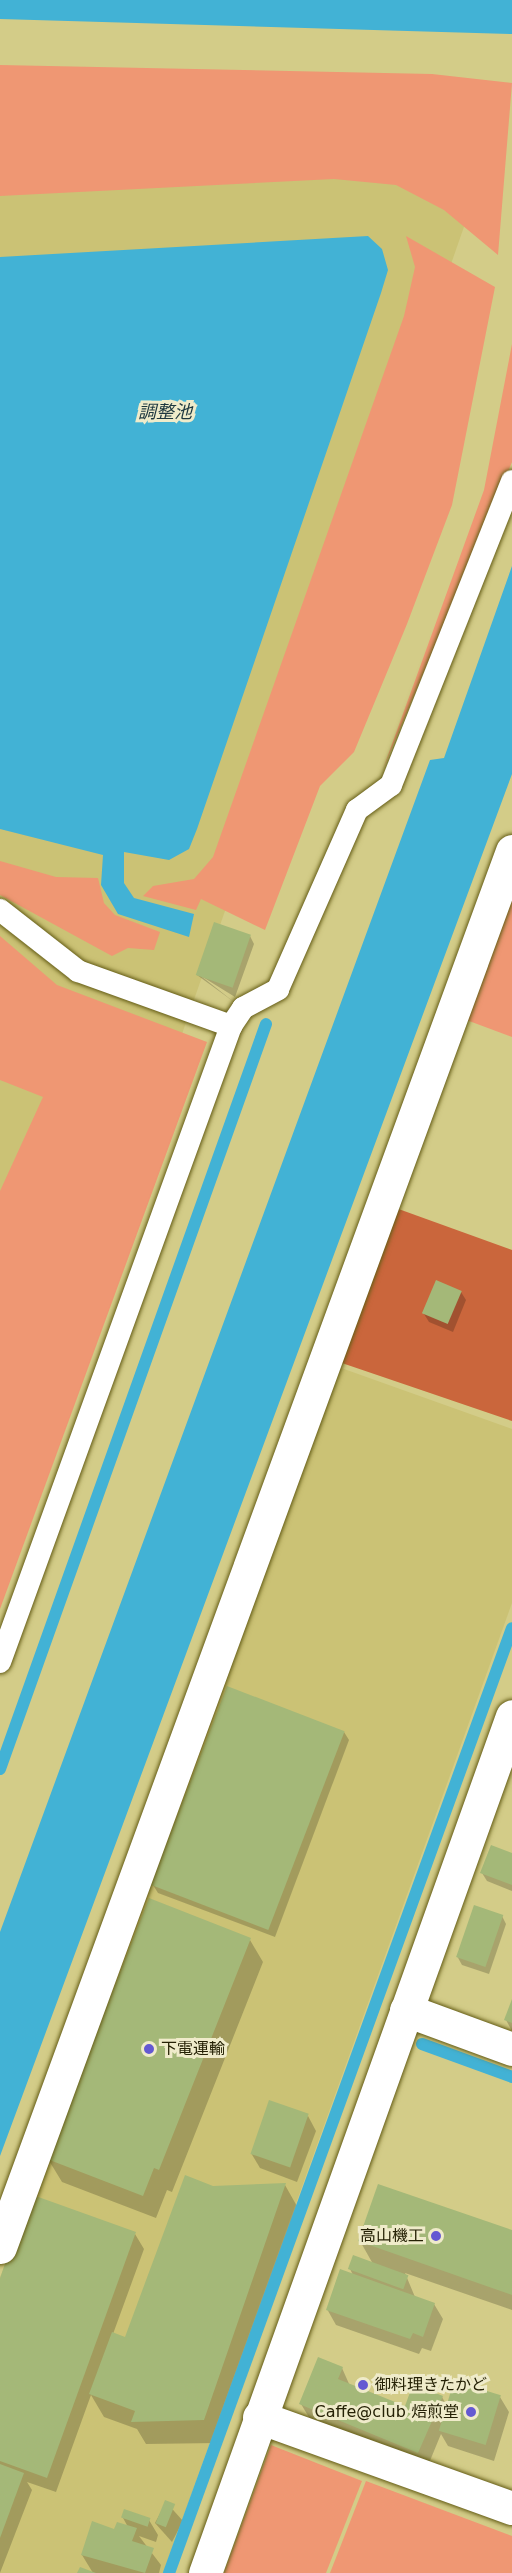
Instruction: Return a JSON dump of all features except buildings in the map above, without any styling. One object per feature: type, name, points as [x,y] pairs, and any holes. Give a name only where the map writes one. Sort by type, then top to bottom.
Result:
[{"type":"street","points":[[0,2247],[512,851]]},
{"type":"street","points":[[205,2573],[512,1716]]},
{"type":"street","points":[[406,2010],[512,2049]]},
{"type":"street","points":[[259,2417],[512,2508]]},
{"type":"lane","points":[[0,1662],[231,1026],[243,1008],[278,989],[357,810],[391,785],[512,481]]},
{"type":"lane","points":[[0,910],[78,971],[231,1026]]},
{"type":"shaded area","points":[[0,65],[432,74],[512,83],[498,255],[444,210],[396,185],[334,179],[0,196]]},
{"type":"shaded area","points":[[0,80],[509,98],[0,1555]]},
{"type":"shaded area","points":[[406,236],[495,287],[452,505],[407,624],[354,752],[320,786],[265,930],[201,899],[196,910],[143,896],[153,886],[194,879],[213,857],[404,316],[415,267]]},
{"type":"shaded area","points":[[512,344],[512,462],[383,769],[484,490]]},
{"type":"shaded area","points":[[0,861],[56,877],[98,878],[104,903],[115,915],[160,932],[154,950],[128,948],[112,956],[0,895]]},
{"type":"shaded area","points":[[512,884],[512,1037],[461,1018]]},
{"type":"shaded area","points":[[0,936],[57,985],[207,1042],[0,1609],[0,1191],[43,1097],[0,1080]]},
{"type":"shaded area","points":[[393,1207],[512,1250],[512,1421],[336,1361]]},
{"type":"shaded area","points":[[330,1364],[512,1429],[512,1603],[163,2573],[0,2573],[0,2278]]},
{"type":"shaded area","points":[[271,2445],[362,2481],[326,2573],[224,2573]]},
{"type":"shaded area","points":[[366,2481],[512,2536],[512,2573],[330,2573]]},
{"type":"water","points":[[0,0],[512,0],[512,34],[0,19]]},
{"type":"water","name":"調整池","points":[[368,236],[382,249],[388,270],[197,829],[189,849],[169,860],[124,852],[124,883],[134,898],[194,914],[189,937],[118,914],[101,885],[103,855],[0,829],[0,257]]},
{"type":"water","points":[[512,566],[512,774],[0,2156],[0,1932],[430,760],[444,758]]},
{"type":"waterway","points":[[0,1769],[266,1024]]},
{"type":"waterway","points":[[169,2573],[512,1628]]},
{"type":"waterway","points":[[422,2044],[512,2077]]},
{"type":"place","name":"下電運輸","points":[[149,2049]]},
{"type":"place","name":"高山機工","points":[[436,2236]]},
{"type":"place","name":"御料理きたかど","points":[[363,2385]]},
{"type":"place","name":"Caffe@club 焙煎堂","points":[[471,2412]]}]
